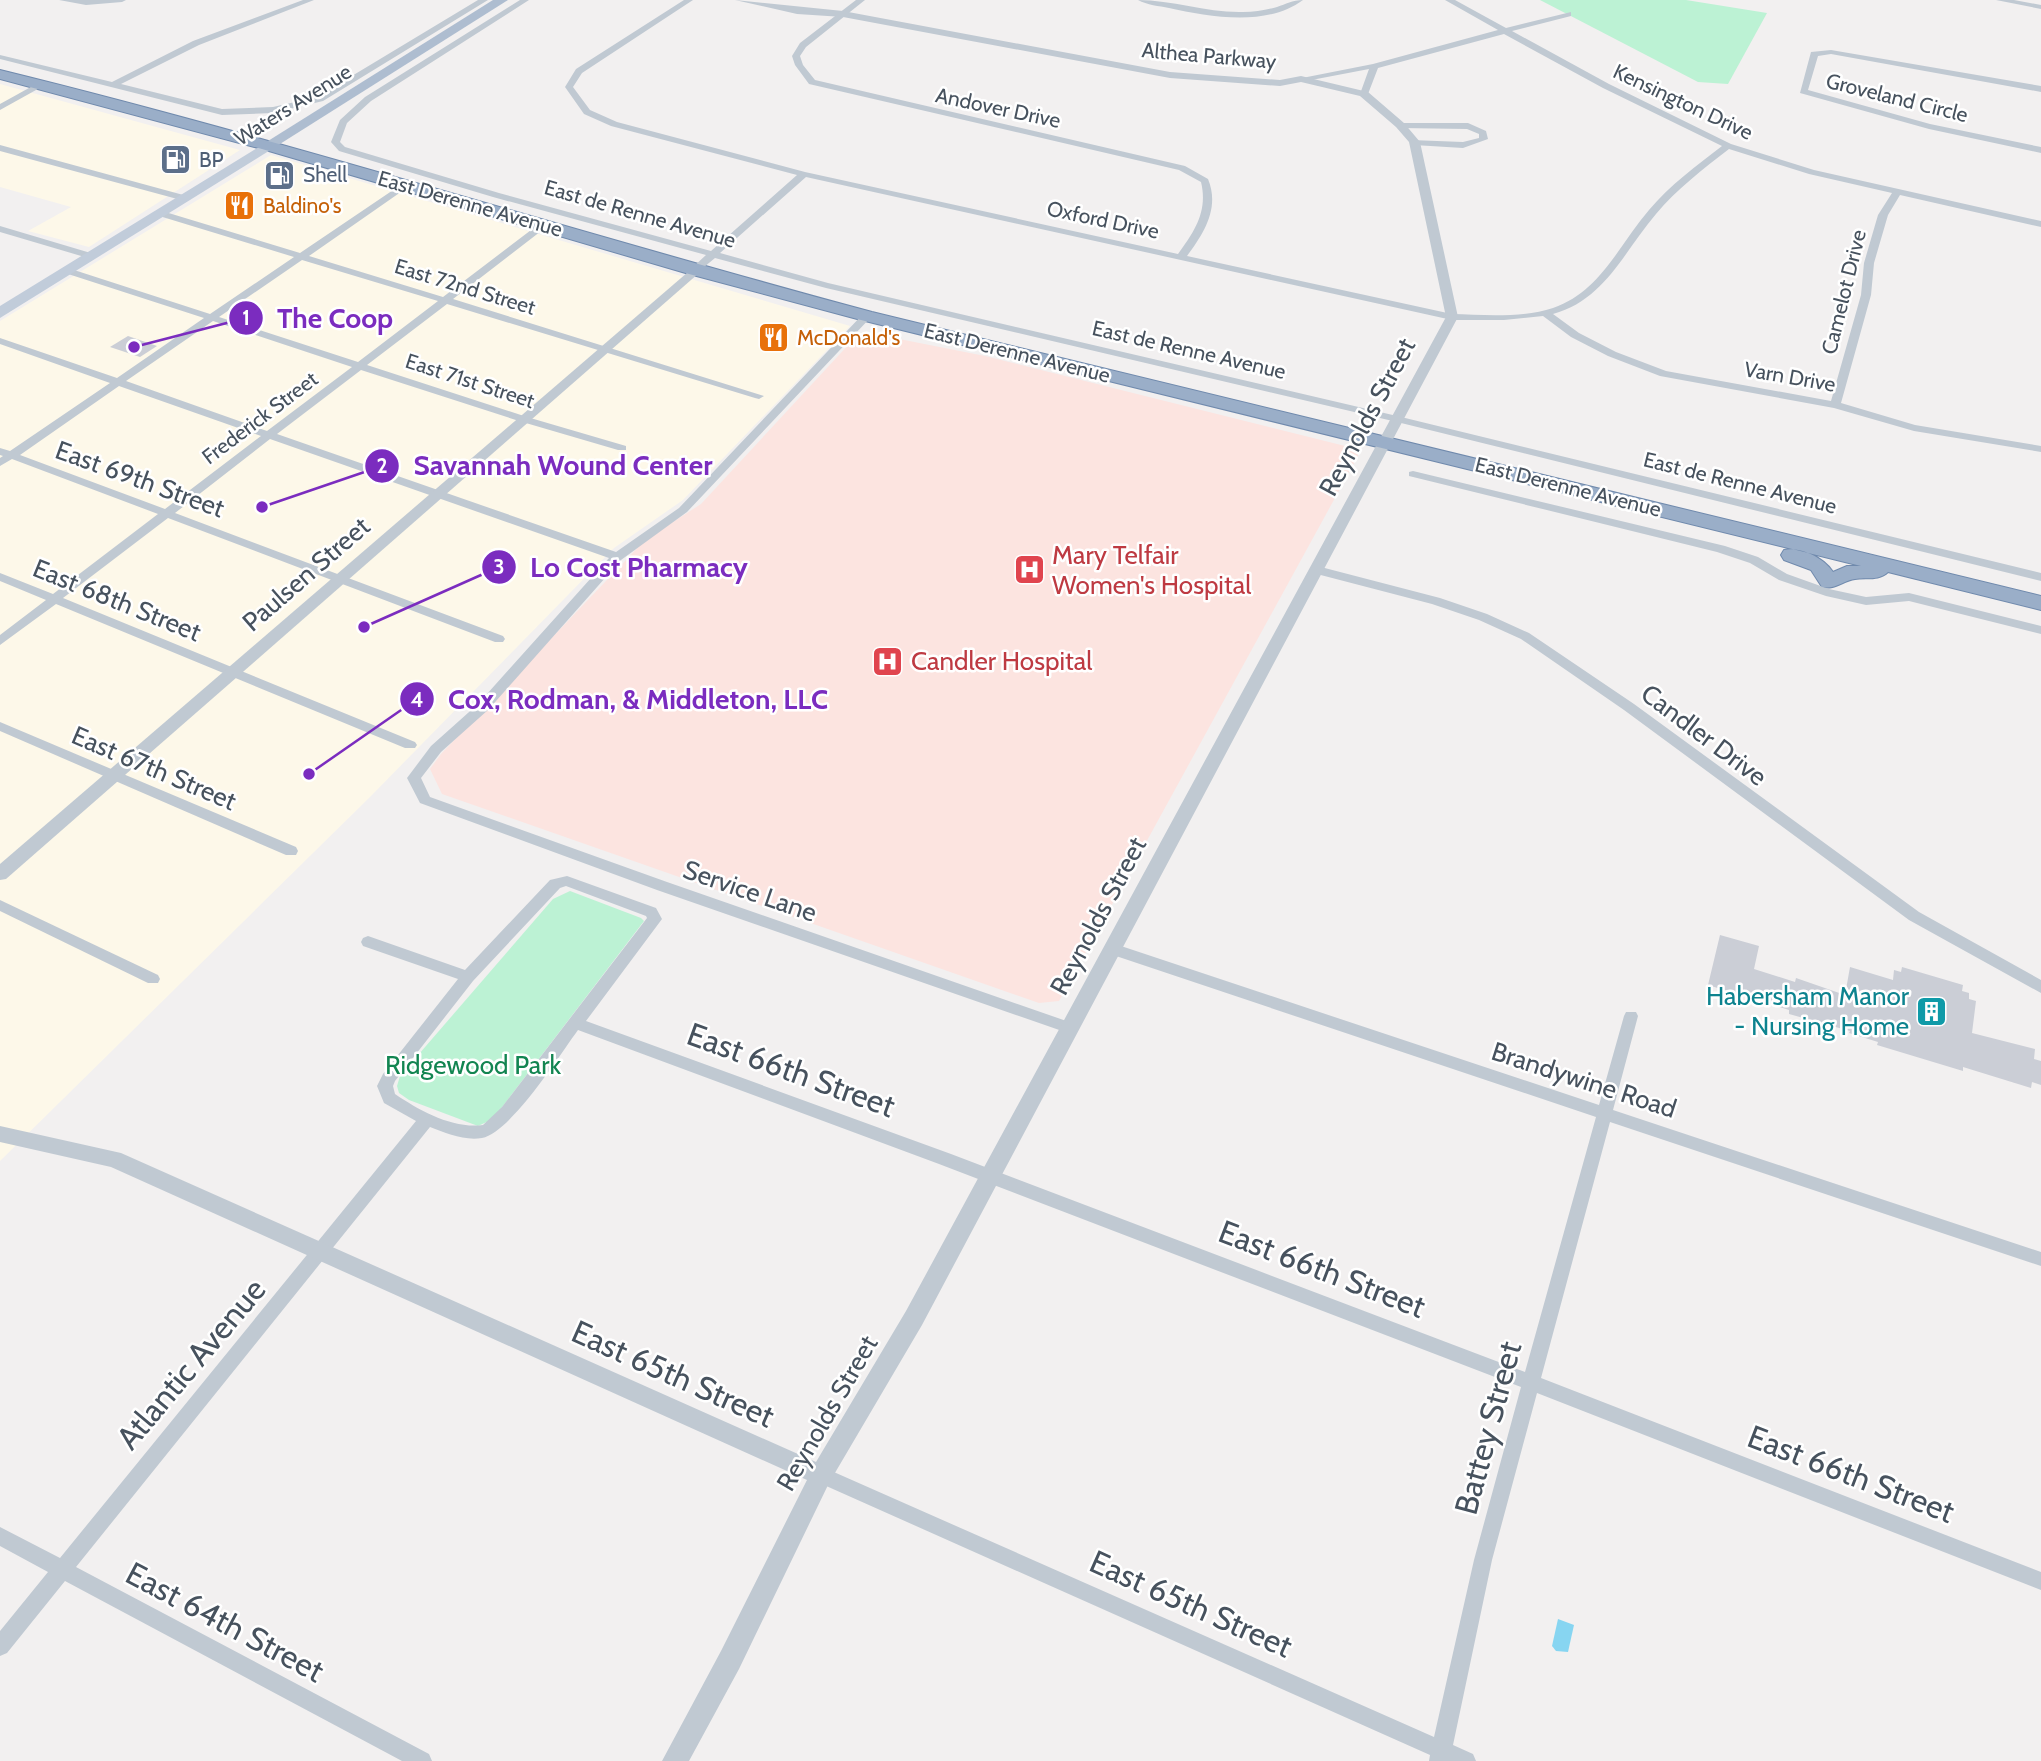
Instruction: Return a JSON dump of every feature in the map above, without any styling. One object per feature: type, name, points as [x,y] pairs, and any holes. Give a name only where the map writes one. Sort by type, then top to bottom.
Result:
[{"type":"highway","name":"East Derenne Avenue","points":[[0,74],[267,146],[695,270],[867,316],[2041,603]]},
{"type":"highway","points":[[1710,522],[1752,545],[1809,560],[1819,566],[1829,582],[1839,576],[1859,571],[1904,570]]},
{"type":"main road","name":"Waters Avenue","points":[[0,313],[502,0]]},
{"type":"street","points":[[63,0],[86,3],[122,0]]},
{"type":"street","points":[[111,86],[196,43],[310,0]]},
{"type":"street","points":[[0,57],[222,112],[273,110],[320,99],[484,0]]},
{"type":"street","name":"East de Renne Avenue","points":[[525,0],[368,99],[343,122],[335,142],[342,149],[712,255],[840,288],[1397,419],[2041,577]]},
{"type":"street","name":"Oxford Drive","points":[[689,0],[579,71],[569,87],[587,112],[614,124],[804,174],[1452,317],[1493,318],[1553,311],[1576,302],[1599,286],[1644,222],[1664,200],[1728,146]]},
{"type":"street","name":"Althea Parkway","points":[[740,0],[843,15]]},
{"type":"street","name":"Althea Parkway","points":[[784,0],[843,15],[1170,75],[1280,83],[1374,66],[1568,14]]},
{"type":"street","name":"Andover Drive","points":[[862,0],[803,45],[796,56],[799,65],[812,82],[828,88],[1182,168],[1205,181],[1210,196],[1208,215],[1181,257]]},
{"type":"street","points":[[1142,0],[1184,9],[1239,13],[1267,11],[1299,0]]},
{"type":"street","name":"Kensington Drive","points":[[1449,0],[1606,86],[1728,146],[1812,172],[2041,224]]},
{"type":"street","points":[[2000,0],[2041,7]]},
{"type":"street","name":"Groveland Circle","points":[[2041,89],[1831,52],[1814,54],[1803,91],[1929,126],[2041,150]]},
{"type":"street","points":[[1363,94],[1374,66]]},
{"type":"street","points":[[1301,79],[1363,94],[1400,125],[1414,142],[1452,317]]},
{"type":"street","points":[[0,107],[41,85]]},
{"type":"street","points":[[1400,125],[1468,126],[1483,133],[1484,139],[1464,145],[1414,142]]},
{"type":"street","points":[[0,148],[184,198]]},
{"type":"street","name":"Paulsen Street","points":[[0,874],[804,174]]},
{"type":"street","points":[[0,463],[6,453],[118,383],[405,185]]},
{"type":"street","name":"Camelot Drive","points":[[1835,405],[1866,295],[1869,263],[1879,227],[1897,192]]},
{"type":"street","name":"East 72nd Street","points":[[159,213],[759,396]]},
{"type":"street","name":"Frederick Street","points":[[0,641],[542,226]]},
{"type":"street","points":[[0,229],[91,256]]},
{"type":"street","name":"East 71st Street","points":[[68,271],[523,419],[622,448]]},
{"type":"street","name":"Varn Drive","points":[[1544,312],[1574,335],[1599,348],[1664,374],[1835,405],[1914,428],[2041,449]]},
{"type":"street","points":[[0,341],[617,556],[683,510],[867,316]]},
{"type":"street","name":"Reynolds Street","points":[[675,1761],[730,1660],[821,1475],[914,1318],[1452,317]]},
{"type":"street","name":"East 69th Street","points":[[6,453],[499,639]]},
{"type":"street","points":[[1413,474],[1721,549],[1754,560],[1783,578],[1826,592],[1866,601],[1909,597],[2041,630]]},
{"type":"street","name":"Service Lane","points":[[617,556],[483,707],[436,749],[414,778],[425,800],[1070,1028]]},
{"type":"street","name":"Candler Drive","points":[[1317,570],[1436,601],[1525,636],[1629,707],[1914,916],[2041,987]]},
{"type":"street","name":"East 68th Street","points":[[0,577],[410,745]]},
{"type":"street","name":"East 67th Street","points":[[0,726],[291,851]]},
{"type":"street","points":[[567,881],[651,912],[655,919],[578,1024],[498,1123],[484,1132],[471,1133],[427,1119],[389,1098],[385,1086],[388,1078],[468,977],[555,884],[567,881]]},
{"type":"street","points":[[0,905],[153,979]]},
{"type":"street","points":[[368,942],[468,977]]},
{"type":"street","name":"Brandywine Road","points":[[1112,949],[2041,1259]]},
{"type":"street","name":"Battey Street","points":[[1441,1755],[1483,1560],[1632,1016]]},
{"type":"street","name":"East 66th Street","points":[[578,1024],[990,1175],[1532,1381],[2041,1581]]},
{"type":"street","name":"Atlantic Avenue","points":[[0,1646],[323,1251],[427,1119]]},
{"type":"street","name":"East 65th Street","points":[[0,1134],[114,1159],[1441,1755],[1466,1761]]},
{"type":"street","name":"East 64th Street","points":[[0,1536],[422,1761]]},
{"type":"shaded area","points":[[0,84],[240,150],[89,247],[28,231],[71,207],[0,187]]},
{"type":"shaded area","points":[[271,155],[850,326],[683,500],[614,548],[370,797],[0,1161],[0,321]]},
{"type":"shaded area","name":"Candler Hospital","points":[[864,332],[985,356],[1357,449],[1358,456],[1059,1001],[1039,1003],[442,794],[430,769],[441,754],[645,540],[701,504],[851,342]]},
{"type":"green space","points":[[1540,0],[1686,0],[1767,13],[1728,84],[1698,82]]},
{"type":"green space","name":"Ridgewood Park","points":[[570,891],[644,921],[493,1119],[478,1126],[409,1100],[399,1093],[397,1086],[400,1076],[553,899]]},
{"type":"water","points":[[1558,1619],[1574,1625],[1568,1652],[1556,1651],[1552,1646]]},
{"type":"building","points":[[128,336],[157,346],[140,357],[110,347]]},
{"type":"building","name":"Habersham Manor - Nursing Home","points":[[1720,935],[1759,946],[1754,969],[1795,982],[1796,978],[1845,995],[1850,967],[1893,980],[1894,970],[1901,972],[1902,967],[1963,985],[1962,991],[1969,993],[1969,999],[1976,1001],[1972,1033],[2035,1049],[2034,1059],[2041,1061],[2041,1085],[2032,1082],[2031,1088],[1963,1067],[1963,1071],[1877,1045],[1878,1042],[1849,1033],[1850,1031],[1789,1014],[1789,1010],[1708,985]]},
{"type":"place","name":"BP","points":[[176,160]]},
{"type":"place","name":"Shell","points":[[280,175]]},
{"type":"place","name":"Baldino's","points":[[240,206]]},
{"type":"place","name":"McDonald's","points":[[774,338]]},
{"type":"place","name":"The Coop","points":[[134,347]]},
{"type":"place","name":"Savannah Wound Center","points":[[262,507]]},
{"type":"place","name":"Mary Telfair Women's Hospital","points":[[1029,570]]},
{"type":"place","name":"Lo Cost Pharmacy","points":[[364,627]]},
{"type":"place","name":"Candler Hospital","points":[[888,661]]},
{"type":"place","name":"Cox, Rodman, & Middleton, LLC","points":[[309,774]]},
{"type":"place","name":"Habersham Manor - Nursing Home","points":[[1932,1011]]}]
